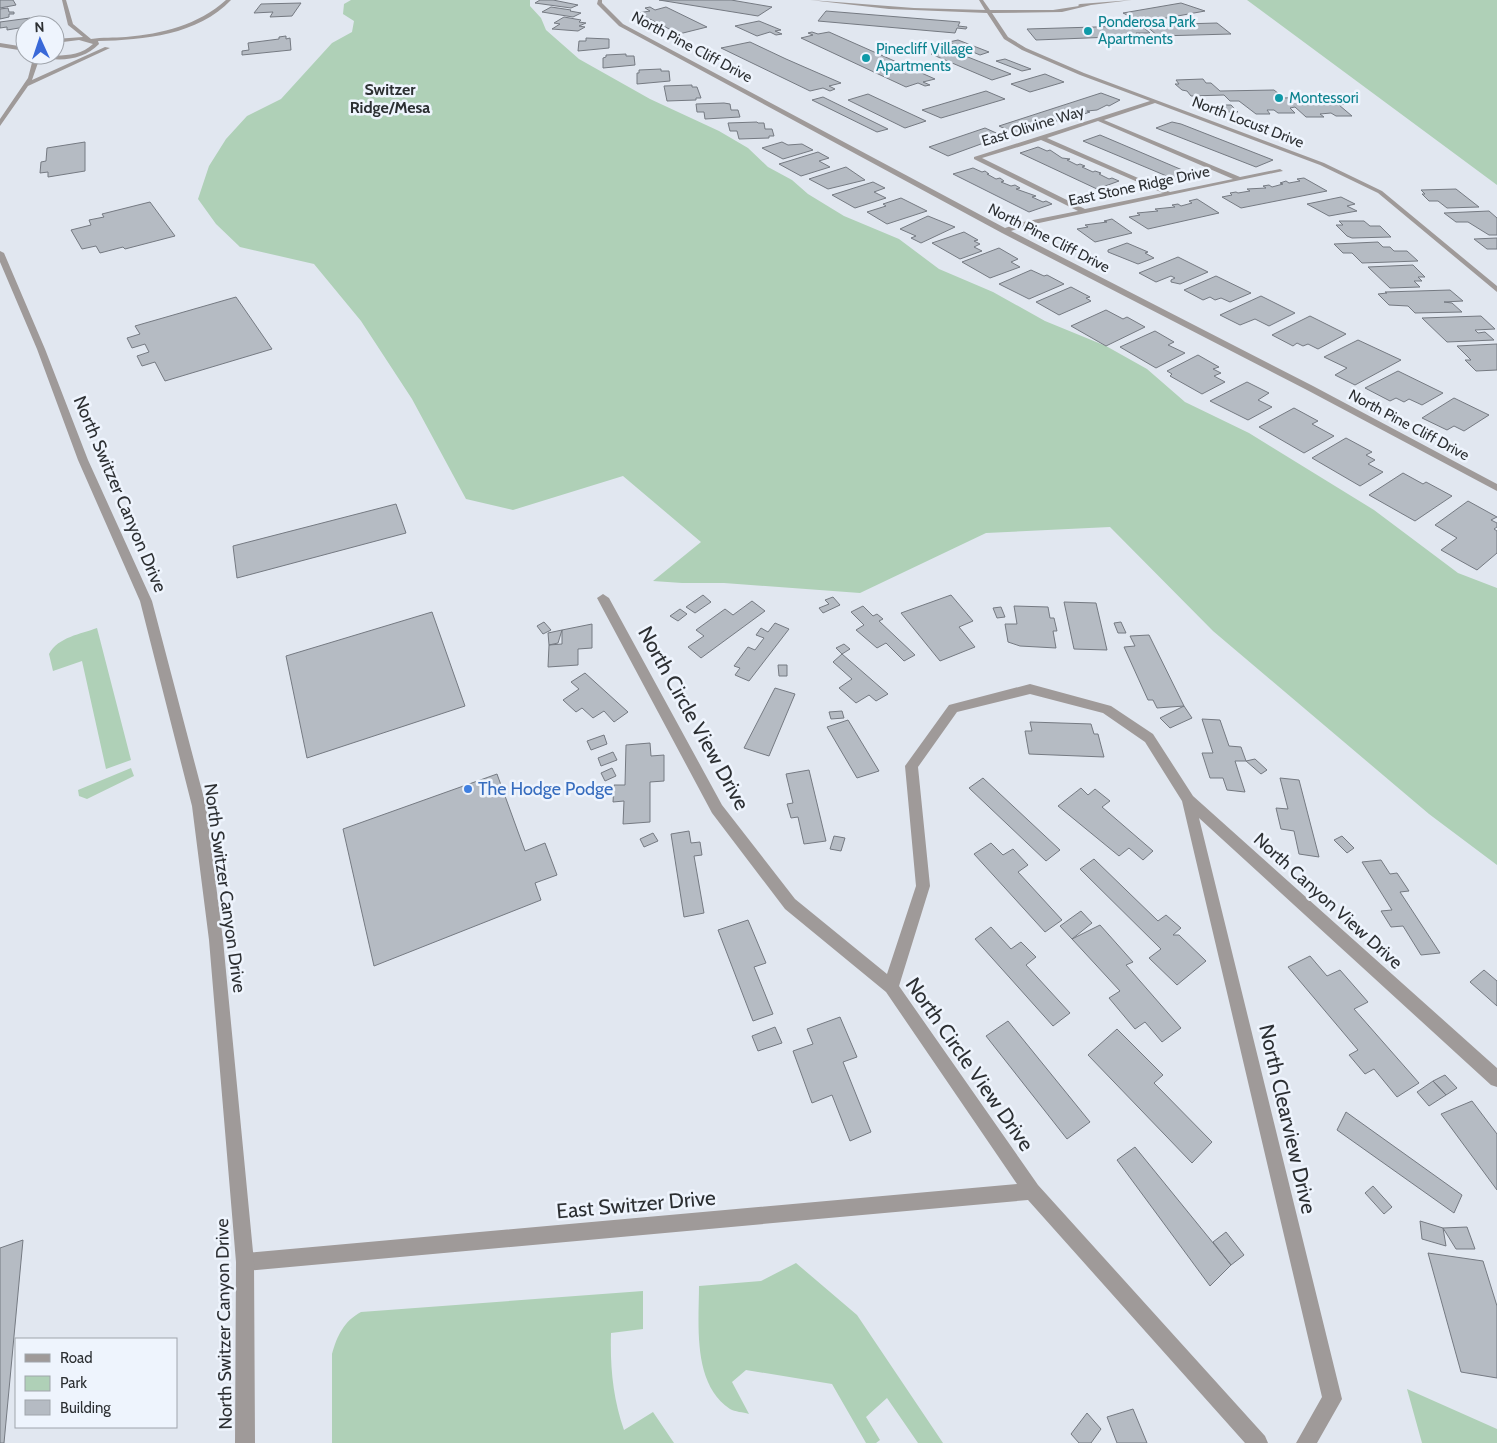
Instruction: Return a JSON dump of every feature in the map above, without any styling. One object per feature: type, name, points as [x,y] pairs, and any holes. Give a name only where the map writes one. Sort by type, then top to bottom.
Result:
[{"type":"street","points":[[64,0],[68,29]]},
{"type":"street","points":[[65,57],[160,36],[213,13],[229,0]]},
{"type":"street","name":"North Pine Cliff Drive","points":[[600,0],[599,3],[621,25],[1005,231],[1310,388],[1497,488]]},
{"type":"street","points":[[812,0],[899,10],[990,12],[1065,10],[1130,0]]},
{"type":"street","points":[[870,0],[1089,5]]},
{"type":"street","name":"North Locust Drive","points":[[983,3],[1006,38],[1024,49],[1082,74],[1322,164],[1380,192],[1497,290]]},
{"type":"street","points":[[68,29],[90,39],[96,44],[84,53]]},
{"type":"street","points":[[65,40],[164,33]]},
{"type":"street","points":[[0,45],[15,47]]},
{"type":"street","points":[[27,85],[114,47]]},
{"type":"street","points":[[31,78],[34,65]]},
{"type":"street","points":[[0,124],[31,78],[51,65]]},
{"type":"street","name":"East Olivine Way","points":[[1086,212],[976,158],[1157,101]]},
{"type":"street","points":[[1100,120],[1239,179]]},
{"type":"street","points":[[1042,138],[1168,193]]},
{"type":"street","name":"East Stone Ridge Drive","points":[[1005,231],[1023,224],[1280,171]]},
{"type":"street","name":"North Switzer Canyon Drive","points":[[0,253],[41,349],[83,460],[146,601],[199,806],[216,940],[245,1262],[245,1443]]},
{"type":"street","name":"North Circle View Drive","points":[[603,598],[717,809],[790,904],[892,987],[1032,1191],[1258,1443]]},
{"type":"street","name":"North Canyon View Drive","points":[[892,987],[923,886],[911,766],[952,708],[1030,689],[1107,709],[1149,738],[1188,800],[1497,1079]]},
{"type":"street","name":"North Clearview Drive","points":[[1188,800],[1332,1399],[1306,1443]]},
{"type":"street","name":"East Switzer Drive","points":[[245,1262],[1032,1191]]},
{"type":"green space","points":[[351,0],[530,0],[530,6],[541,18],[546,30],[579,59],[650,99],[719,131],[748,148],[768,167],[792,180],[808,194],[844,216],[899,239],[939,269],[993,292],[1045,321],[1106,346],[1147,369],[1185,402],[1249,433],[1374,510],[1458,573],[1497,588],[1497,865],[1429,814],[1213,631],[1110,527],[986,533],[860,593],[724,583],[653,581],[701,542],[623,476],[513,510],[466,499],[412,399],[361,321],[314,264],[240,247],[216,224],[198,199],[209,166],[226,139],[247,116],[281,99],[332,43],[352,32],[354,21],[343,14],[344,4]]},
{"type":"green space","points":[[1247,0],[1497,0],[1497,185]]},
{"type":"green space","points":[[97,628],[131,760],[106,769],[82,661],[53,671],[49,654],[53,648],[64,640]]},
{"type":"green space","points":[[131,768],[134,776],[87,799],[79,796],[78,790]]},
{"type":"green space","points":[[796,1263],[857,1315],[943,1443],[918,1443],[887,1398],[866,1417],[880,1440],[876,1443],[866,1443],[832,1384],[746,1370],[732,1382],[749,1414],[730,1409],[718,1398],[709,1385],[703,1369],[700,1352],[699,1286],[761,1281]]},
{"type":"green space","points":[[643,1291],[643,1329],[611,1333],[611,1358],[617,1406],[624,1430],[653,1412],[674,1443],[332,1443],[332,1354],[336,1341],[346,1324],[361,1312]]},
{"type":"green space","points":[[1407,1389],[1497,1429],[1497,1443],[1422,1443]]},
{"type":"building","points":[[0,0],[13,0],[16,5],[0,8]]},
{"type":"building","points":[[540,0],[553,0],[578,5],[571,8],[535,3]]},
{"type":"building","points":[[659,0],[731,0],[772,7],[758,16]]},
{"type":"building","points":[[301,3],[292,16],[270,17],[273,12],[254,13],[261,4]]},
{"type":"building","name":"Ponderosa Park Apartments","points":[[1181,3],[1205,11],[1150,21],[1137,20],[1123,13]]},
{"type":"building","points":[[551,7],[581,13],[573,17],[542,12]]},
{"type":"building","points":[[650,7],[655,10],[666,7],[707,27],[679,34],[638,13],[650,11],[645,8]]},
{"type":"building","points":[[8,8],[9,12],[14,12],[14,14],[9,14],[9,17],[0,19],[0,9]]},
{"type":"building","name":"Pinecliff Village Apartments","points":[[826,11],[960,22],[958,26],[967,27],[966,29],[957,28],[955,33],[818,21]]},
{"type":"building","points":[[564,17],[581,20],[579,22],[586,23],[579,26],[585,27],[578,31],[552,29],[560,24],[554,23]]},
{"type":"building","points":[[15,20],[15,29],[7,30],[7,27],[0,28],[0,22]]},
{"type":"building","points":[[759,21],[781,30],[775,31],[782,34],[776,35],[770,32],[757,36],[735,26]]},
{"type":"building","name":"Ponderosa Park Apartments","points":[[1217,23],[1231,34],[1158,36],[1145,25]]},
{"type":"building","name":"Ponderosa Park Apartments","points":[[1129,26],[1132,28],[1144,28],[1150,33],[1136,33],[1138,36],[1036,40],[1027,29]]},
{"type":"building","name":"Pinecliff Village Apartments","points":[[829,32],[935,79],[923,82],[930,85],[925,86],[918,83],[906,87],[801,38],[813,35],[808,33],[818,34]]},
{"type":"building","points":[[286,36],[286,39],[290,38],[291,50],[242,55],[242,51],[249,50],[248,43],[279,39],[279,37]]},
{"type":"building","points":[[586,38],[609,39],[609,48],[578,51],[579,41],[586,41]]},
{"type":"building","points":[[958,40],[989,52],[980,55],[949,42]]},
{"type":"building","name":"Pinecliff Village Apartments","points":[[750,42],[841,83],[829,86],[835,89],[830,91],[823,88],[810,91],[721,48]]},
{"type":"building","points":[[950,50],[1011,74],[992,80],[931,54]]},
{"type":"building","points":[[626,54],[626,56],[634,56],[635,65],[603,68],[603,58],[606,55]]},
{"type":"building","points":[[1005,59],[1031,69],[1022,71],[996,61]]},
{"type":"building","points":[[661,69],[661,71],[669,71],[670,81],[637,84],[637,73],[639,73],[639,70]]},
{"type":"building","points":[[1045,74],[1064,82],[1030,92],[1011,84]]},
{"type":"building","name":"Montessori","points":[[1203,79],[1206,83],[1211,83],[1220,91],[1274,90],[1284,98],[1328,96],[1338,98],[1346,104],[1339,105],[1352,116],[1336,116],[1331,113],[1320,114],[1324,117],[1306,117],[1295,107],[1290,108],[1295,113],[1278,113],[1274,110],[1267,110],[1270,114],[1256,114],[1239,101],[1230,101],[1224,95],[1191,96],[1187,91],[1182,90],[1175,84],[1179,84],[1176,80]]},
{"type":"building","points":[[692,85],[692,87],[697,87],[701,98],[696,98],[696,100],[667,101],[664,86]]},
{"type":"building","points":[[986,91],[1005,99],[941,118],[922,110]]},
{"type":"building","points":[[1101,93],[1120,100],[1097,110],[1087,111],[1090,112],[1048,123],[1051,124],[1035,128],[1037,129],[1031,131],[1029,129],[1018,135],[999,126]]},
{"type":"building","points":[[868,94],[926,121],[905,128],[848,100]]},
{"type":"building","points":[[823,97],[888,129],[877,132],[812,100]]},
{"type":"building","points":[[696,104],[730,104],[731,110],[738,110],[740,117],[705,119],[704,112],[697,112]]},
{"type":"building","points":[[1220,105],[1231,105],[1238,112],[1227,112]]},
{"type":"building","points":[[1172,122],[1273,160],[1256,167],[1156,128]]},
{"type":"building","points":[[728,123],[764,123],[765,129],[772,129],[774,136],[769,136],[769,138],[739,139],[737,131],[730,131]]},
{"type":"building","points":[[985,128],[1003,136],[948,156],[929,147]]},
{"type":"building","points":[[1100,135],[1187,172],[1199,175],[1181,182],[1083,141]]},
{"type":"building","points":[[85,142],[85,171],[48,177],[48,172],[40,173],[41,162],[46,161],[47,148]]},
{"type":"building","points":[[782,142],[788,145],[802,144],[813,150],[783,159],[762,148]]},
{"type":"building","points":[[1038,147],[1047,151],[1050,150],[1062,158],[1070,159],[1067,160],[1077,165],[1085,166],[1082,167],[1093,172],[1101,173],[1099,174],[1109,179],[1112,178],[1119,181],[1097,189],[1020,153]]},
{"type":"building","points":[[818,152],[829,158],[819,161],[830,167],[801,176],[779,164]]},
{"type":"building","points":[[846,167],[865,180],[828,189],[809,179]]},
{"type":"building","points":[[973,168],[982,172],[985,171],[996,179],[1000,178],[1004,181],[1001,182],[1011,186],[1015,185],[1020,188],[1016,189],[1036,196],[1032,197],[1043,202],[1046,201],[1052,204],[1029,212],[953,174]]},
{"type":"building","points":[[1304,178],[1327,191],[1241,208],[1222,197],[1232,195],[1230,193],[1250,191],[1247,189],[1266,188],[1263,186],[1269,185],[1272,187],[1283,184],[1280,183],[1286,181],[1289,183],[1300,181],[1297,179]]},
{"type":"building","points":[[873,182],[885,188],[874,192],[886,198],[855,208],[832,195]]},
{"type":"building","points":[[1456,189],[1479,207],[1447,208],[1438,201],[1429,201],[1422,194],[1425,194],[1421,190]]},
{"type":"building","points":[[1341,197],[1355,204],[1347,206],[1357,211],[1329,216],[1307,204]]},
{"type":"building","points":[[901,198],[927,211],[887,224],[867,212],[886,206],[883,204]]},
{"type":"building","points":[[1197,199],[1219,213],[1148,229],[1129,217],[1140,215],[1137,213],[1158,211],[1155,209],[1175,207],[1172,205],[1178,204],[1181,206],[1192,203],[1189,201]]},
{"type":"building","points":[[150,202],[175,236],[125,249],[123,247],[100,253],[96,246],[82,249],[71,230],[91,225],[89,220],[104,217],[102,214]]},
{"type":"building","points":[[1489,211],[1497,218],[1497,235],[1489,235],[1468,222],[1456,222],[1444,213]]},
{"type":"building","points":[[928,216],[955,227],[921,243],[911,238],[916,236],[900,229]]},
{"type":"building","points":[[1112,219],[1132,233],[1095,242],[1077,229],[1088,227],[1085,225],[1107,222],[1104,221]]},
{"type":"building","points":[[1339,221],[1364,221],[1370,226],[1380,226],[1391,237],[1352,238],[1347,236],[1336,225],[1343,225]]},
{"type":"building","points":[[964,232],[978,240],[974,241],[980,244],[974,247],[982,251],[960,259],[932,243]]},
{"type":"building","points":[[1497,238],[1497,249],[1487,249],[1474,239]]},
{"type":"building","points":[[1378,242],[1383,247],[1390,247],[1394,251],[1407,251],[1418,261],[1362,263],[1352,253],[1343,253],[1334,244]]},
{"type":"building","points":[[1127,243],[1148,252],[1145,253],[1154,258],[1138,264],[1108,252],[1108,250]]},
{"type":"building","points":[[999,248],[1018,259],[1011,262],[1020,267],[990,278],[962,262]]},
{"type":"building","points":[[1178,257],[1208,272],[1180,284],[1171,282],[1175,278],[1171,276],[1156,282],[1139,273]]},
{"type":"building","points":[[1413,265],[1425,277],[1418,277],[1422,281],[1414,281],[1420,287],[1390,288],[1368,267]]},
{"type":"building","points":[[1031,270],[1044,276],[1047,275],[1064,284],[1029,299],[999,284]]},
{"type":"building","points":[[1216,276],[1251,293],[1230,302],[1221,298],[1215,300],[1210,297],[1203,300],[1184,290]]},
{"type":"building","points":[[1071,287],[1090,297],[1086,298],[1091,301],[1059,315],[1036,302]]},
{"type":"building","points":[[1450,290],[1463,301],[1444,302],[1452,303],[1462,312],[1415,313],[1408,306],[1389,305],[1378,294],[1387,293],[1385,292]]},
{"type":"building","points":[[1261,296],[1295,313],[1269,326],[1255,319],[1240,325],[1220,315]]},
{"type":"building","points":[[236,297],[272,349],[165,381],[155,362],[142,366],[137,356],[149,352],[145,344],[132,348],[127,338],[140,334],[135,326]]},
{"type":"building","points":[[1106,310],[1123,319],[1127,317],[1145,327],[1106,346],[1071,326]]},
{"type":"building","points":[[1310,316],[1346,334],[1318,349],[1308,344],[1303,346],[1297,343],[1293,346],[1272,335]]},
{"type":"building","points":[[1481,316],[1495,329],[1475,330],[1478,333],[1485,332],[1494,340],[1447,342],[1422,318]]},
{"type":"building","points":[[1155,331],[1174,342],[1168,345],[1185,353],[1156,368],[1120,347]]},
{"type":"building","points":[[1358,340],[1401,360],[1355,385],[1335,375],[1347,368],[1324,357]]},
{"type":"building","points":[[1497,344],[1497,370],[1476,371],[1465,360],[1471,360],[1457,346]]},
{"type":"building","points":[[1198,355],[1219,367],[1213,369],[1221,373],[1214,376],[1225,382],[1202,394],[1170,376],[1172,374],[1167,371]]},
{"type":"building","points":[[1398,371],[1443,393],[1422,405],[1409,399],[1404,402],[1396,398],[1390,401],[1365,388]]},
{"type":"building","points":[[1247,382],[1269,393],[1258,400],[1272,407],[1248,420],[1210,401]]},
{"type":"building","points":[[1454,398],[1489,415],[1464,431],[1454,426],[1447,430],[1422,418]]},
{"type":"building","points":[[1294,408],[1318,421],[1312,424],[1334,436],[1304,453],[1259,427]]},
{"type":"building","points":[[1346,438],[1372,452],[1366,455],[1375,460],[1368,464],[1383,472],[1360,486],[1312,458]]},
{"type":"building","points":[[1403,473],[1423,484],[1426,482],[1452,496],[1415,521],[1369,495]]},
{"type":"building","points":[[1468,501],[1497,517],[1491,520],[1497,523],[1497,527],[1494,529],[1497,531],[1497,553],[1477,570],[1441,550],[1457,538],[1435,525]]},
{"type":"building","points":[[396,504],[406,533],[237,578],[233,546]]},
{"type":"building","points":[[703,595],[711,602],[695,613],[686,607]]},
{"type":"building","points":[[951,595],[973,621],[959,627],[975,647],[940,661],[901,613]]},
{"type":"building","points":[[833,597],[840,605],[823,613],[819,608],[829,604],[825,600]]},
{"type":"building","points":[[752,601],[765,611],[701,658],[688,647],[704,636],[696,630],[725,609],[733,615]]},
{"type":"building","points":[[1064,602],[1096,603],[1107,650],[1074,649]]},
{"type":"building","points":[[863,606],[873,616],[877,614],[883,619],[879,621],[915,655],[904,661],[886,643],[877,648],[856,630],[864,625],[851,612]]},
{"type":"building","points":[[1014,606],[1048,607],[1050,618],[1054,618],[1057,631],[1053,631],[1056,648],[1020,646],[1008,642],[1005,624],[1017,624]]},
{"type":"building","points":[[1001,607],[1005,617],[997,618],[993,608]]},
{"type":"building","points":[[680,609],[687,614],[678,621],[670,616]]},
{"type":"building","points":[[432,612],[465,706],[307,758],[286,656]]},
{"type":"building","points":[[544,622],[551,630],[543,634],[537,626]]},
{"type":"building","points":[[1121,622],[1126,633],[1118,633],[1114,623]]},
{"type":"building","points":[[775,623],[789,629],[749,681],[735,675],[740,668],[734,666],[748,647],[755,650],[764,638],[756,635],[761,628],[768,632]]},
{"type":"building","points":[[592,624],[592,648],[578,649],[578,665],[548,667],[549,645],[562,644],[562,630]]},
{"type":"building","points":[[562,630],[558,643],[549,645],[548,633]]},
{"type":"building","points":[[1149,635],[1184,706],[1157,708],[1153,700],[1148,700],[1124,647],[1135,646],[1130,636]]},
{"type":"building","points":[[844,644],[850,649],[842,654],[836,648]]},
{"type":"building","points":[[842,654],[888,694],[876,701],[869,695],[856,703],[839,688],[852,679],[833,662]]},
{"type":"building","points":[[778,665],[787,665],[787,676],[779,676]]},
{"type":"building","points":[[585,673],[628,712],[614,722],[604,711],[593,718],[582,708],[576,712],[563,700],[579,689],[571,682]]},
{"type":"building","points":[[775,688],[795,694],[769,756],[744,748]]},
{"type":"building","points":[[1184,706],[1192,718],[1170,728],[1160,718]]},
{"type":"building","points":[[842,711],[844,718],[831,719],[829,712]]},
{"type":"building","points":[[1202,719],[1220,720],[1229,746],[1241,747],[1246,761],[1235,761],[1245,792],[1227,790],[1223,778],[1210,778],[1202,753],[1213,753]]},
{"type":"building","points":[[848,720],[879,771],[857,778],[827,727]]},
{"type":"building","points":[[1030,722],[1091,724],[1094,734],[1098,734],[1104,757],[1029,754],[1025,731],[1032,731]]},
{"type":"building","points":[[604,735],[607,744],[591,750],[587,741]]},
{"type":"building","points":[[650,743],[651,756],[664,755],[664,781],[650,782],[650,822],[623,824],[624,801],[613,802],[614,785],[625,785],[626,745]]},
{"type":"building","points":[[613,752],[617,760],[601,766],[598,758]]},
{"type":"building","points":[[1255,759],[1267,770],[1261,774],[1246,761]]},
{"type":"building","points":[[612,768],[616,776],[605,781],[601,773]]},
{"type":"building","points":[[809,770],[826,841],[804,844],[798,817],[791,818],[787,804],[793,803],[786,774]]},
{"type":"building","points":[[497,774],[525,851],[545,843],[557,875],[535,883],[541,900],[374,966],[343,829]]},
{"type":"building","points":[[983,778],[1060,850],[1046,861],[969,788]]},
{"type":"building","points":[[1280,778],[1299,780],[1319,857],[1299,854],[1294,831],[1281,829],[1276,808],[1288,809]]},
{"type":"building","points":[[1081,788],[1088,795],[1095,789],[1110,801],[1102,807],[1153,851],[1143,860],[1129,848],[1119,856],[1058,806]]},
{"type":"building","points":[[689,831],[691,843],[700,842],[702,855],[694,856],[704,913],[684,917],[671,834]]},
{"type":"building","points":[[653,833],[658,841],[644,847],[640,839]]},
{"type":"building","points":[[834,836],[845,838],[841,851],[830,849]]},
{"type":"building","points":[[1342,836],[1354,848],[1347,853],[1334,840]]},
{"type":"building","points":[[991,843],[1003,855],[1013,849],[1028,865],[1018,872],[1062,920],[1045,932],[974,854]]},
{"type":"building","points":[[1094,859],[1158,921],[1166,915],[1181,928],[1173,935],[1179,935],[1206,961],[1177,985],[1149,958],[1161,949],[1080,869]]},
{"type":"building","points":[[1381,860],[1390,874],[1397,873],[1409,891],[1400,892],[1440,953],[1421,955],[1403,926],[1391,927],[1381,911],[1392,910],[1362,862]]},
{"type":"building","points":[[1081,911],[1092,923],[1072,939],[1060,926]]},
{"type":"building","points":[[748,920],[766,963],[754,967],[773,1014],[753,1021],[718,930]]},
{"type":"building","points":[[1100,925],[1133,962],[1126,965],[1181,1028],[1162,1042],[1145,1022],[1135,1029],[1109,998],[1120,991],[1072,939]]},
{"type":"building","points":[[991,927],[1011,949],[1021,942],[1036,957],[1026,965],[1070,1013],[1053,1026],[975,939]]},
{"type":"building","points":[[1310,956],[1327,976],[1340,970],[1368,1002],[1354,1009],[1419,1083],[1397,1097],[1374,1069],[1365,1074],[1349,1055],[1358,1050],[1288,967]]},
{"type":"building","points":[[1484,970],[1497,981],[1497,1006],[1470,982]]},
{"type":"building","points":[[840,1017],[857,1057],[843,1062],[871,1132],[850,1141],[832,1095],[812,1103],[793,1051],[813,1044],[807,1029]]},
{"type":"building","points":[[1008,1021],[1090,1122],[1067,1139],[986,1036]]},
{"type":"building","points":[[775,1027],[782,1043],[758,1051],[752,1036]]},
{"type":"building","points":[[1117,1029],[1163,1075],[1154,1083],[1212,1142],[1192,1163],[1088,1055]]},
{"type":"building","points":[[1445,1075],[1457,1088],[1446,1095],[1433,1081]]},
{"type":"building","points":[[1433,1081],[1446,1095],[1429,1106],[1417,1092]]},
{"type":"building","points":[[1472,1101],[1497,1134],[1497,1190],[1441,1114]]},
{"type":"building","points":[[1346,1112],[1462,1195],[1454,1213],[1337,1130]]},
{"type":"building","points":[[1135,1147],[1231,1265],[1210,1286],[1117,1160]]},
{"type":"building","points":[[1373,1186],[1392,1207],[1384,1214],[1365,1193]]},
{"type":"building","points":[[1420,1221],[1443,1228],[1446,1246],[1422,1239]]},
{"type":"building","points":[[1467,1227],[1475,1249],[1456,1249],[1443,1228]]},
{"type":"building","points":[[1226,1232],[1244,1255],[1231,1265],[1213,1242]]},
{"type":"building","points":[[23,1240],[4,1443],[0,1443],[0,1248]]},
{"type":"building","points":[[1428,1253],[1483,1261],[1497,1306],[1497,1378],[1461,1372]]},
{"type":"building","points":[[1133,1409],[1147,1443],[1117,1443],[1107,1417]]},
{"type":"building","points":[[1087,1413],[1101,1429],[1091,1443],[1079,1443],[1071,1434]]},
{"type":"place","name":"Ponderosa Park Apartments","points":[[1088,31]]},
{"type":"place","name":"Pinecliff Village Apartments","points":[[866,58]]},
{"type":"place","name":"Montessori","points":[[1279,98]]},
{"type":"place","name":"The Hodge Podge","points":[[468,789]]},
{"type":"district","name":"Switzer Ridge/Mesa","points":[[390,98]]}]
